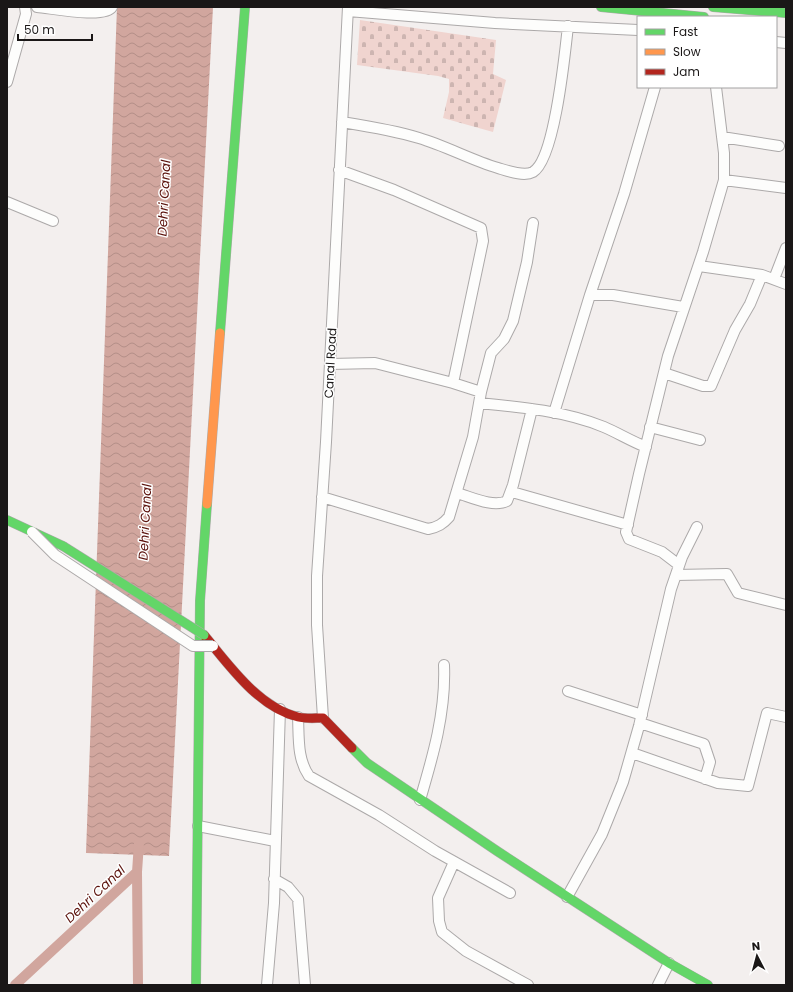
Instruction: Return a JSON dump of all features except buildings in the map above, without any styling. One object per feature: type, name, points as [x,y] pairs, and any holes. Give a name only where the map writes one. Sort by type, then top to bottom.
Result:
[{"type":"main road","points":[[196,985],[200,601],[245,7]]},
{"type":"main road","points":[[601,7],[694,16]]},
{"type":"main road","points":[[713,7],[786,13]]},
{"type":"main road","points":[[7,520],[63,546],[204,635],[248,684],[280,709],[298,717],[323,718],[366,763],[567,897],[669,963],[708,985]]},
{"type":"street","points":[[7,82],[9,66],[26,14],[26,7]]},
{"type":"street","points":[[37,7],[102,13],[110,11],[112,7]]},
{"type":"street","points":[[348,9],[495,23],[637,30]]},
{"type":"street","name":"Canal Road","points":[[323,718],[317,604],[348,9]]},
{"type":"street","points":[[342,122],[420,138],[475,160],[508,171],[524,174],[532,172],[536,170],[542,159],[551,133],[561,88],[568,26]]},
{"type":"street","points":[[554,413],[590,295],[624,194],[655,88]]},
{"type":"street","points":[[679,565],[662,552],[629,539],[627,536],[628,525],[650,427],[664,373],[683,307],[699,266],[724,180],[722,137],[716,88]]},
{"type":"street","points":[[722,137],[779,146]]},
{"type":"street","points":[[339,170],[394,190],[481,228],[483,241],[453,383]]},
{"type":"street","points":[[724,180],[786,188]]},
{"type":"street","points":[[7,202],[53,221]]},
{"type":"street","points":[[322,497],[428,528],[436,528],[444,523],[449,517],[474,437],[481,392],[491,353],[504,339],[513,321],[527,262],[533,223]]},
{"type":"street","points":[[774,279],[786,248]]},
{"type":"street","points":[[699,266],[762,275],[786,284]]},
{"type":"street","points":[[664,373],[704,386],[710,386],[735,330],[750,304],[762,275]]},
{"type":"street","points":[[590,295],[613,295],[683,307]]},
{"type":"street","points":[[330,364],[375,363],[453,383],[481,392]]},
{"type":"street","points":[[479,402],[554,413],[604,427],[646,447]]},
{"type":"street","points":[[457,493],[498,503],[507,502],[512,492],[532,409]]},
{"type":"street","points":[[650,427],[700,440]]},
{"type":"street","points":[[512,492],[628,525]]},
{"type":"street","points":[[567,897],[602,834],[616,801],[632,753],[676,575],[679,565],[698,527]]},
{"type":"street","points":[[32,532],[56,555],[193,646],[213,646]]},
{"type":"street","points":[[676,575],[727,574],[738,593],[786,605]]},
{"type":"street","points":[[420,800],[442,716],[445,690],[444,665]]},
{"type":"street","points":[[568,691],[704,744],[710,762],[705,779]]},
{"type":"street","points":[[267,985],[274,879],[280,709]]},
{"type":"street","points":[[632,753],[718,783],[748,786],[767,713],[786,717]]},
{"type":"street","points":[[298,717],[300,752],[305,771],[309,776],[380,815],[454,862],[510,893]]},
{"type":"street","points":[[198,826],[275,841]]},
{"type":"street","points":[[454,862],[438,898],[439,921],[442,932],[466,950],[528,985]]},
{"type":"street","points":[[274,879],[288,887],[298,899],[305,985]]},
{"type":"street","points":[[658,985],[669,963]]},
{"type":"green space","points":[[360,20],[496,40],[493,74],[506,80],[493,132],[443,118],[449,92],[449,79],[438,76],[357,65]]},
{"type":"water","points":[[117,7],[213,7],[169,856],[86,853]]},
{"type":"waterway","name":"Dehri Canal","points":[[15,985],[137,872],[139,843]]},
{"type":"waterway","points":[[137,872],[138,985]]},
{"type":"traffic: fast","points":[[220,333],[245,7]]},
{"type":"traffic: fast","points":[[601,7],[694,16]]},
{"type":"traffic: fast","points":[[713,7],[786,13]]},
{"type":"traffic: fast","points":[[196,985],[200,601],[207,504]]},
{"type":"traffic: fast","points":[[7,520],[63,546]]},
{"type":"traffic: fast","points":[[63,546],[204,635]]},
{"type":"traffic: fast","points":[[352,748],[367,763],[497,851],[669,963],[708,985]]},
{"type":"traffic: slow","points":[[207,504],[220,333]]},
{"type":"traffic: jam","points":[[204,635],[245,684],[257,695],[284,712],[298,717],[323,718],[352,748]]}]
